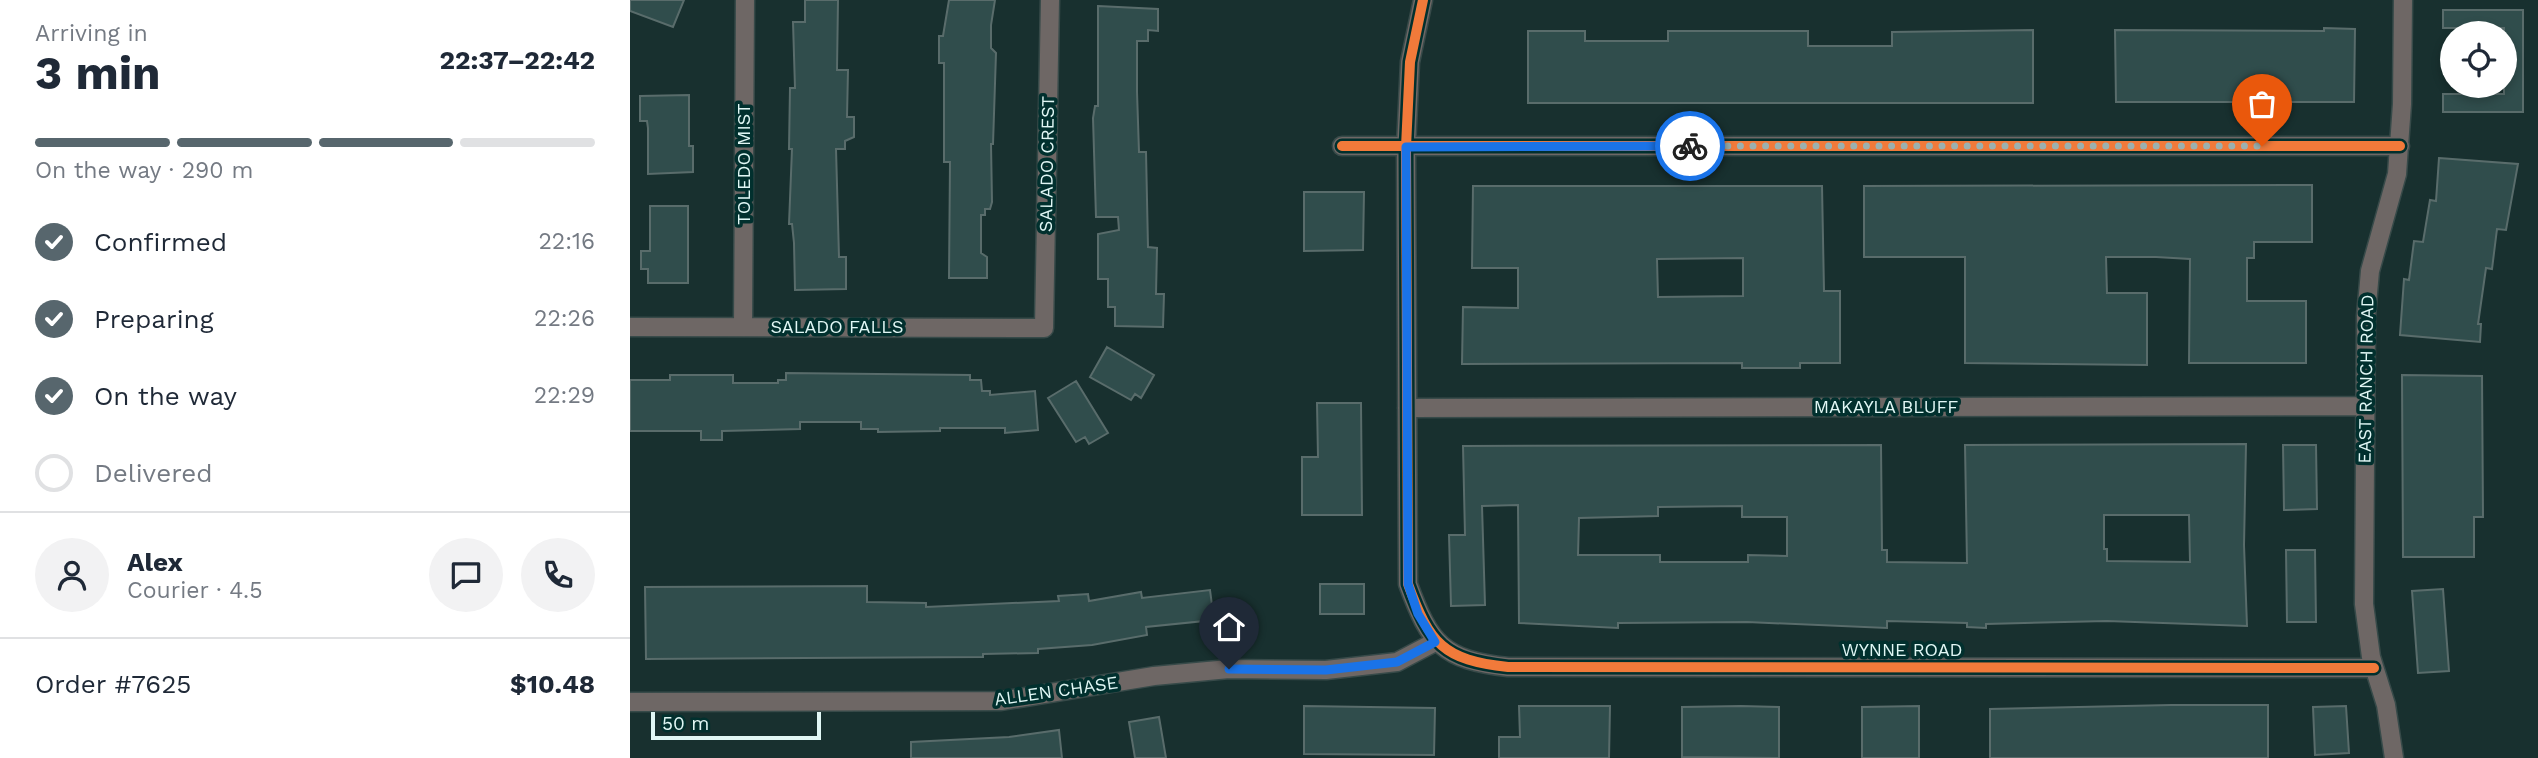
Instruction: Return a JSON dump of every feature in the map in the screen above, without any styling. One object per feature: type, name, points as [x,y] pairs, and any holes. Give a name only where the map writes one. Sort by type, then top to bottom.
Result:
[{"type":"street","name":"TOLEDO MIST","points":[[743,327],[745,0]]},
{"type":"street","name":"SALADO CREST","points":[[1044,328],[1050,0]]},
{"type":"street","points":[[1423,0],[1409,62],[1406,147],[1408,584],[1418,614],[1435,642]]},
{"type":"street","name":"EAST RANCH ROAD","points":[[2394,758],[2386,705],[2375,668],[2364,604],[2365,316],[2370,271],[2397,174],[2403,0]]},
{"type":"street","points":[[1342,146],[2400,146]]},
{"type":"street","name":"SALADO FALLS","points":[[630,327],[1044,328]]},
{"type":"street","name":"MAKAYLA BLUFF","points":[[1407,408],[2365,406]]},
{"type":"street","name":"WYNNE ROAD","points":[[1435,642],[1472,663],[1508,667],[2375,668]]},
{"type":"street","name":"ALLEN CHASE","points":[[630,702],[1000,701],[1154,676],[1229,669],[1326,670],[1397,662],[1435,642]]},
{"type":"building","points":[[630,0],[684,0],[673,27],[630,11]]},
{"type":"building","points":[[805,0],[838,0],[837,70],[848,70],[847,117],[854,117],[854,137],[845,141],[845,149],[836,149],[839,257],[846,257],[846,289],[795,290],[794,243],[792,224],[789,224],[792,149],[789,149],[790,88],[795,88],[793,22],[805,22]]},
{"type":"building","points":[[949,0],[995,0],[991,25],[991,48],[996,53],[991,144],[992,202],[990,209],[985,209],[985,215],[981,215],[981,253],[987,257],[987,278],[949,278],[950,162],[944,162],[944,63],[939,63],[939,36],[943,36]]},
{"type":"building","points":[[1098,6],[1158,9],[1158,31],[1148,30],[1148,41],[1137,41],[1137,92],[1139,152],[1146,152],[1148,247],[1157,248],[1156,294],[1164,294],[1163,327],[1115,326],[1115,307],[1108,307],[1108,279],[1098,279],[1098,234],[1119,230],[1118,217],[1096,217],[1093,118],[1095,106],[1098,106]]},
{"type":"building","points":[[2443,10],[2523,10],[2523,112],[2443,112],[2443,98],[2517,98],[2517,21],[2443,21]]},
{"type":"building","points":[[2324,28],[2355,29],[2354,102],[2116,102],[2115,30],[2324,31]]},
{"type":"building","points":[[2033,30],[2033,103],[1528,103],[1528,31],[1585,31],[1585,41],[1668,41],[1668,31],[1808,31],[1808,46],[1892,46],[1892,32]]},
{"type":"building","points":[[689,95],[689,146],[693,146],[693,172],[648,174],[648,128],[647,121],[640,121],[640,96]]},
{"type":"building","points":[[2439,158],[2518,164],[2506,230],[2497,229],[2492,269],[2486,268],[2478,324],[2481,324],[2480,342],[2400,335],[2404,279],[2409,280],[2414,241],[2423,242],[2430,200],[2436,201]]},
{"type":"building","points":[[2312,185],[2312,242],[2254,242],[2254,258],[2247,258],[2247,301],[2306,301],[2306,363],[2189,363],[2190,259],[2106,257],[2107,293],[2147,293],[2147,365],[1965,363],[1965,257],[1864,257],[1864,186]]},
{"type":"building","points":[[1473,186],[1822,186],[1824,291],[1840,291],[1840,363],[1800,363],[1800,368],[1742,368],[1742,363],[1462,364],[1463,307],[1518,308],[1518,268],[1472,268]],"holes":[[[1743,258],[1743,296],[1658,297],[1657,259]]]},
{"type":"building","points":[[1304,192],[1364,192],[1363,250],[1304,251]]},
{"type":"building","points":[[650,206],[688,206],[688,283],[648,283],[648,269],[641,269],[641,251],[650,251]]},
{"type":"building","points":[[1107,347],[1154,375],[1141,398],[1135,394],[1131,400],[1090,377]]},
{"type":"building","points":[[786,373],[970,375],[970,380],[981,380],[982,391],[990,391],[990,395],[1035,391],[1038,430],[1005,433],[1005,428],[940,428],[940,431],[878,432],[878,429],[861,429],[861,422],[800,422],[800,429],[722,431],[722,440],[701,440],[701,431],[630,431],[630,380],[670,380],[670,375],[733,375],[733,383],[778,383],[778,380],[786,380]]},
{"type":"building","points":[[2402,375],[2482,376],[2483,517],[2474,517],[2474,557],[2403,557]]},
{"type":"building","points":[[1076,381],[1108,433],[1089,444],[1085,437],[1076,442],[1048,398]]},
{"type":"building","points":[[1317,403],[1361,403],[1362,515],[1302,515],[1302,457],[1318,457]]},
{"type":"building","points":[[2246,444],[2244,545],[2247,626],[2107,621],[1986,624],[1986,628],[1967,627],[1967,623],[1887,621],[1887,628],[1747,622],[1618,623],[1618,628],[1519,623],[1518,505],[1482,506],[1485,605],[1451,606],[1449,535],[1465,535],[1463,446],[1881,445],[1882,550],[1887,550],[1887,562],[1967,563],[1965,445]],"holes":[[[1742,506],[1742,517],[1787,517],[1787,556],[1748,555],[1748,562],[1660,562],[1660,555],[1578,555],[1579,518],[1658,516],[1658,507]],[[2104,515],[2189,515],[2190,562],[2107,561],[2107,549],[2104,549]]]},
{"type":"building","points":[[2283,445],[2316,445],[2317,509],[2284,510]]},
{"type":"building","points":[[2286,550],[2315,550],[2316,622],[2287,622]]},
{"type":"building","points":[[1320,584],[1364,584],[1364,614],[1320,614]]},
{"type":"building","points":[[867,586],[867,602],[926,603],[926,607],[1059,601],[1058,596],[1088,594],[1089,601],[1141,592],[1142,598],[1210,590],[1214,620],[1146,627],[1147,635],[1092,645],[1038,649],[1038,653],[983,654],[983,657],[646,659],[645,587]]},
{"type":"building","points":[[2443,589],[2449,671],[2418,673],[2412,591]]},
{"type":"building","points":[[2268,705],[2268,758],[1990,758],[1990,709]]},
{"type":"building","points":[[1304,706],[1435,708],[1434,755],[1304,754]]},
{"type":"building","points":[[1519,706],[1610,706],[1609,758],[1499,758],[1499,737],[1520,737]]},
{"type":"building","points":[[1919,706],[1919,758],[1862,758],[1862,707]]},
{"type":"building","points":[[2346,706],[2349,753],[2315,755],[2313,707]]},
{"type":"building","points":[[1682,707],[1779,707],[1779,758],[1682,757]]},
{"type":"building","points":[[1159,717],[1166,758],[1135,758],[1129,722]]},
{"type":"building","points":[[1059,730],[1062,758],[911,758],[911,742],[1009,737]]},
{"type":"cycle path","points":[[1423,0],[1410,62],[1406,147],[1408,584],[1424,621],[1442,645],[1468,660],[1508,667],[2374,668]]},
{"type":"cycle path","points":[[1342,146],[2400,146]]},
{"type":"way so far","points":[[1690,146],[2262,146]]},
{"type":"route","points":[[1229,669],[1326,670],[1397,662],[1435,642],[1418,614],[1408,584],[1406,147],[1690,146]]}]
